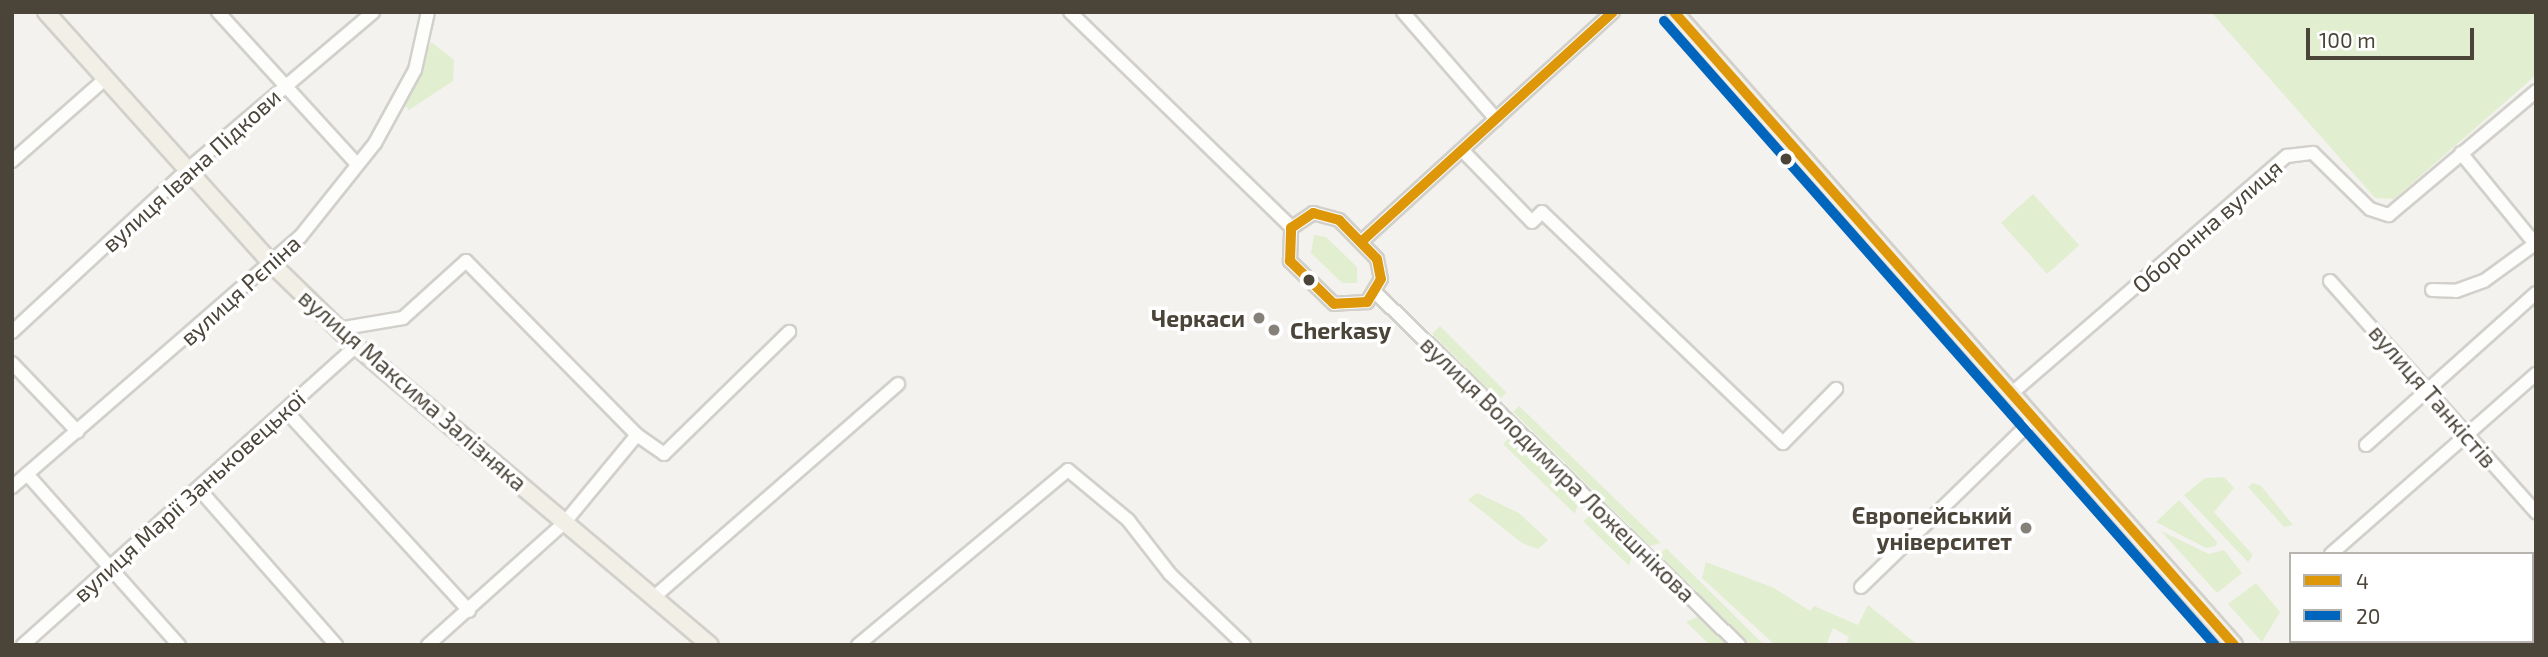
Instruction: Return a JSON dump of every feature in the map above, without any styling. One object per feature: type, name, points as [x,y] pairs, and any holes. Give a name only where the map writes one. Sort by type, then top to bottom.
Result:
[{"type":"main road","name":"вулиця Максима Залізняка","points":[[46,12],[272,264],[338,329],[710,645]]},
{"type":"main road","points":[[1674,12],[2234,645]]},
{"type":"street","points":[[218,12],[284,88],[357,164]]},
{"type":"street","name":"вулиця Івана Підкови","points":[[12,332],[187,170],[373,12]]},
{"type":"street","name":"вулиця Рєпіна","points":[[12,486],[272,264],[357,164],[415,70],[428,12]]},
{"type":"street","points":[[1070,12],[1292,227]]},
{"type":"street","points":[[1403,12],[1496,119]]},
{"type":"street","points":[[1361,242],[1613,12]]},
{"type":"street","points":[[12,161],[105,79]]},
{"type":"street","name":"Оборонна вулиця","points":[[2012,393],[2287,156],[2313,153],[2370,209],[2389,215],[2536,91]]},
{"type":"street","points":[[1462,150],[1532,222],[1542,212],[1783,443],[1836,389]]},
{"type":"street","points":[[2432,290],[2456,291],[2484,281],[2535,244],[2461,153]]},
{"type":"street","points":[[1327,214],[1361,242],[1380,265],[1376,293],[1355,307],[1329,299],[1290,261],[1292,227],[1307,215],[1327,214]]},
{"type":"street","points":[[338,329],[403,318],[466,261],[637,435],[664,454],[789,332]]},
{"type":"street","name":"вулиця Танкістів","points":[[2330,281],[2536,512]]},
{"type":"street","name":"вулиця Володимира Ложешнікова","points":[[1376,293],[1740,645]]},
{"type":"street","points":[[2365,445],[2536,293]]},
{"type":"street","name":"вулиця Марії Заньковецької","points":[[23,645],[356,346]]},
{"type":"street","points":[[12,363],[78,432]]},
{"type":"street","points":[[2333,552],[2536,373]]},
{"type":"street","points":[[654,597],[898,384]]},
{"type":"street","points":[[286,411],[468,611]]},
{"type":"street","points":[[1861,587],[2034,419]]},
{"type":"street","points":[[428,645],[565,522],[637,435]]},
{"type":"street","points":[[858,645],[1068,470],[1128,520],[1170,574],[1244,645]]},
{"type":"street","points":[[27,474],[179,645]]},
{"type":"street","points":[[199,489],[336,645]]},
{"type":"green space","points":[[2211,12],[2536,12],[2536,75],[2394,199],[2375,198]]},
{"type":"green space","points":[[431,42],[454,60],[453,81],[409,110],[405,106]]},
{"type":"green space","points":[[2033,194],[2079,245],[2047,274],[2001,223]]},
{"type":"green space","points":[[1314,235],[1326,237],[1357,267],[1357,283],[1342,283],[1311,253]]},
{"type":"green space","points":[[1440,326],[1506,392],[1499,400],[1432,334]]},
{"type":"green space","points":[[1519,406],[1661,543],[1650,546],[1513,412]]},
{"type":"green space","points":[[1509,438],[1579,499],[1575,514],[1503,444]]},
{"type":"green space","points":[[2224,477],[2234,488],[2214,512],[2253,555],[2248,562],[2184,495],[2205,478]]},
{"type":"green space","points":[[2253,483],[2261,486],[2293,525],[2284,527],[2248,487]]},
{"type":"green space","points":[[1477,493],[1519,513],[1548,540],[1538,549],[1522,543],[1468,500]]},
{"type":"green space","points":[[2179,500],[2217,542],[2216,546],[2206,548],[2156,522]]},
{"type":"green space","points":[[1590,516],[1633,552],[1629,566],[1583,521]]},
{"type":"green space","points":[[2161,531],[2209,554],[2224,550],[2242,573],[2217,593]]},
{"type":"green space","points":[[1666,548],[1764,645],[1751,645],[1659,555]]},
{"type":"green space","points":[[1706,562],[1774,588],[1810,611],[1814,606],[1858,625],[1868,605],[1918,645],[1846,645],[1849,637],[1833,628],[1826,645],[1775,645],[1702,578]]},
{"type":"green space","points":[[2256,583],[2280,612],[2262,642],[2228,604]]},
{"type":"green space","points":[[1699,616],[1729,645],[1710,645],[1686,622]]},
{"type":"transit line","name":"4","points":[[1361,242],[1613,12]]},
{"type":"transit line","name":"4","points":[[1674,12],[2234,645]]},
{"type":"transit line","name":"20","points":[[1664,21],[2215,645]]},
{"type":"transit line","name":"4","points":[[1313,213],[1339,220],[1377,259],[1381,279],[1367,302],[1334,304],[1290,261],[1291,228],[1313,213]]},
{"type":"place","name":"Черкаси","points":[[1259,318]]},
{"type":"place","name":"Cherkasy","points":[[1274,330]]},
{"type":"place","name":"Європейський університет","points":[[2026,528]]}]
